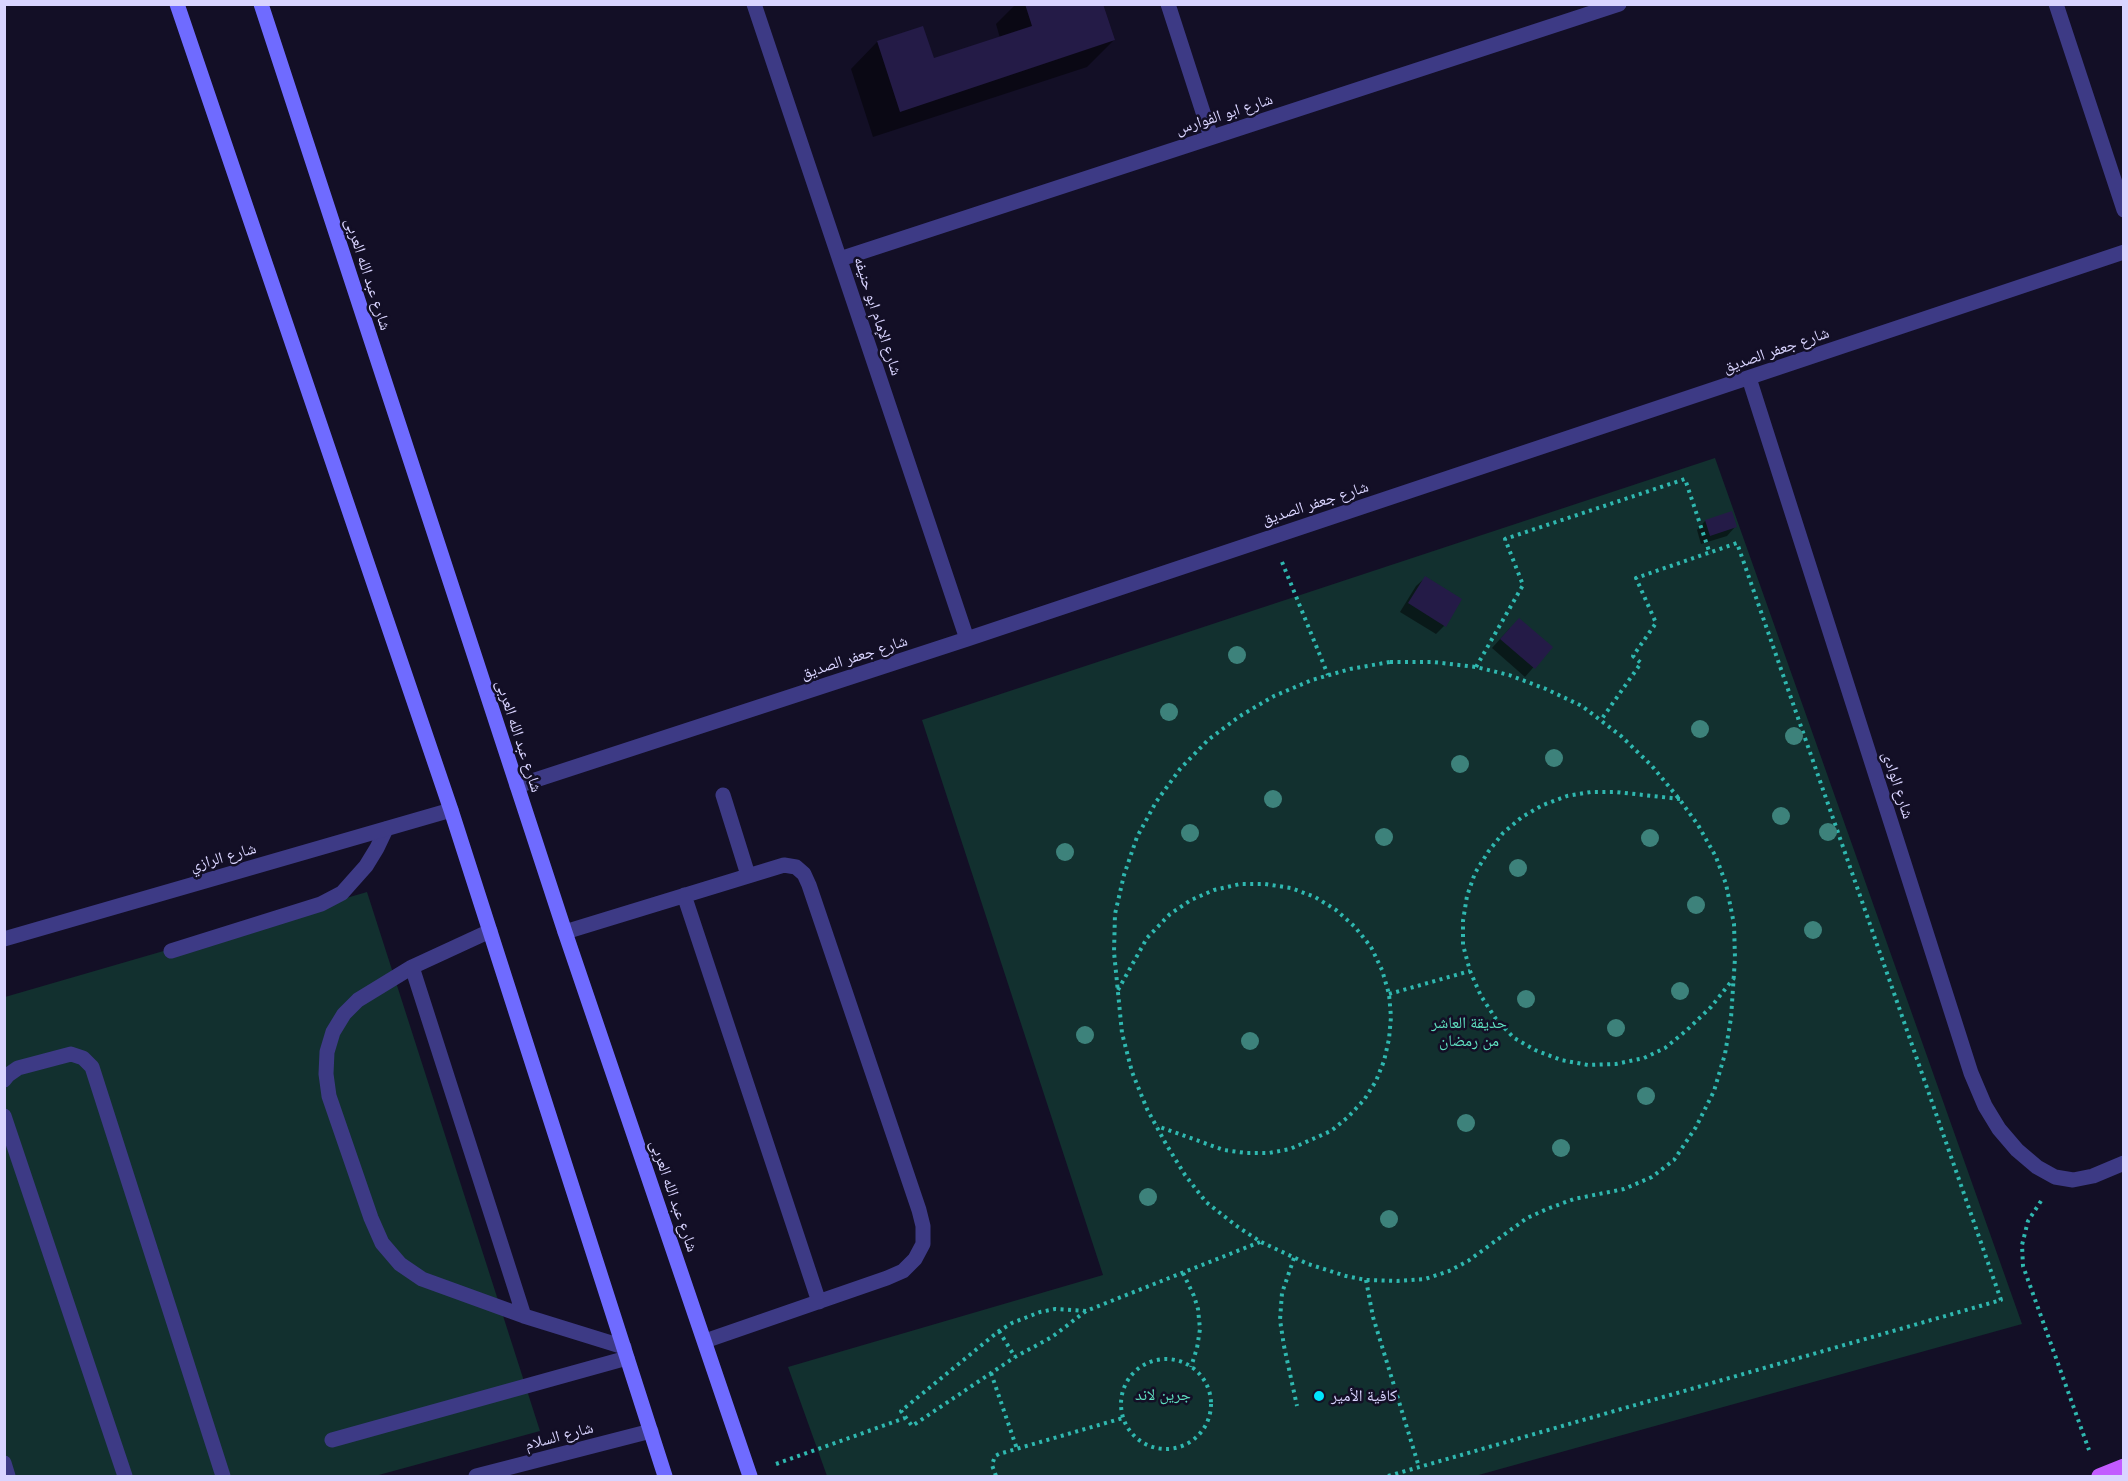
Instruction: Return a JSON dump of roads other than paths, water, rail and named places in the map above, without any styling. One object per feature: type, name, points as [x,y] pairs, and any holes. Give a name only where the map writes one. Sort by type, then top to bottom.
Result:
[{"type":"main road","points":[[177,4],[451,810],[664,1476]]},
{"type":"main road","name":"شارع عبد الله العربى","points":[[261,4],[565,932],[750,1475]]},
{"type":"main road","points":[[2099,1476],[2124,1466]]},
{"type":"street","name":"شارع الإمام ابو حنيفه","points":[[754,4],[967,639]]},
{"type":"street","points":[[1168,4],[1211,137]]},
{"type":"street","name":"شارع ابو الفوارس","points":[[840,259],[1618,4]]},
{"type":"street","points":[[2055,4],[2124,210]]},
{"type":"street","name":"شارع جعفر الصديق","points":[[517,786],[967,639],[2124,252]]},
{"type":"street","name":"شارع الوادى","points":[[1749,378],[1971,1073],[1985,1106],[1999,1129],[2017,1150],[2037,1167],[2055,1176],[2073,1180],[2093,1176],[2124,1163]]},
{"type":"street","points":[[723,795],[748,875]]},
{"type":"street","name":"شارع الرازي","points":[[4,939],[451,810]]},
{"type":"street","points":[[171,951],[321,904],[342,893],[366,866],[386,829]]},
{"type":"street","points":[[565,932],[784,865],[795,867],[804,874],[817,907],[923,1226],[923,1244],[915,1259],[903,1271],[705,1341]]},
{"type":"street","points":[[684,895],[819,1302]]},
{"type":"street","points":[[490,931],[412,967],[358,999],[344,1014],[333,1032],[327,1052],[326,1074],[329,1096],[371,1218],[382,1243],[400,1264],[423,1279],[626,1353]]},
{"type":"street","points":[[412,967],[524,1316]]},
{"type":"street","points":[[4,1080],[18,1068],[71,1054],[83,1058],[92,1066],[223,1476]]},
{"type":"street","points":[[4,1116],[124,1476]]},
{"type":"street","points":[[332,1440],[626,1353]]},
{"type":"street","name":"شارع السلام","points":[[476,1476],[651,1431]]},
{"type":"street","points":[[4,1463],[8,1476]]},
{"type":"place","name":"كافية الأمير","points":[[1319,1396]]},
{"type":"park label","name":"حديقة العاشر من رمضان","points":[[1469,1032]]},
{"type":"park label","name":"جرين لاند","points":[[1163,1395]]}]
